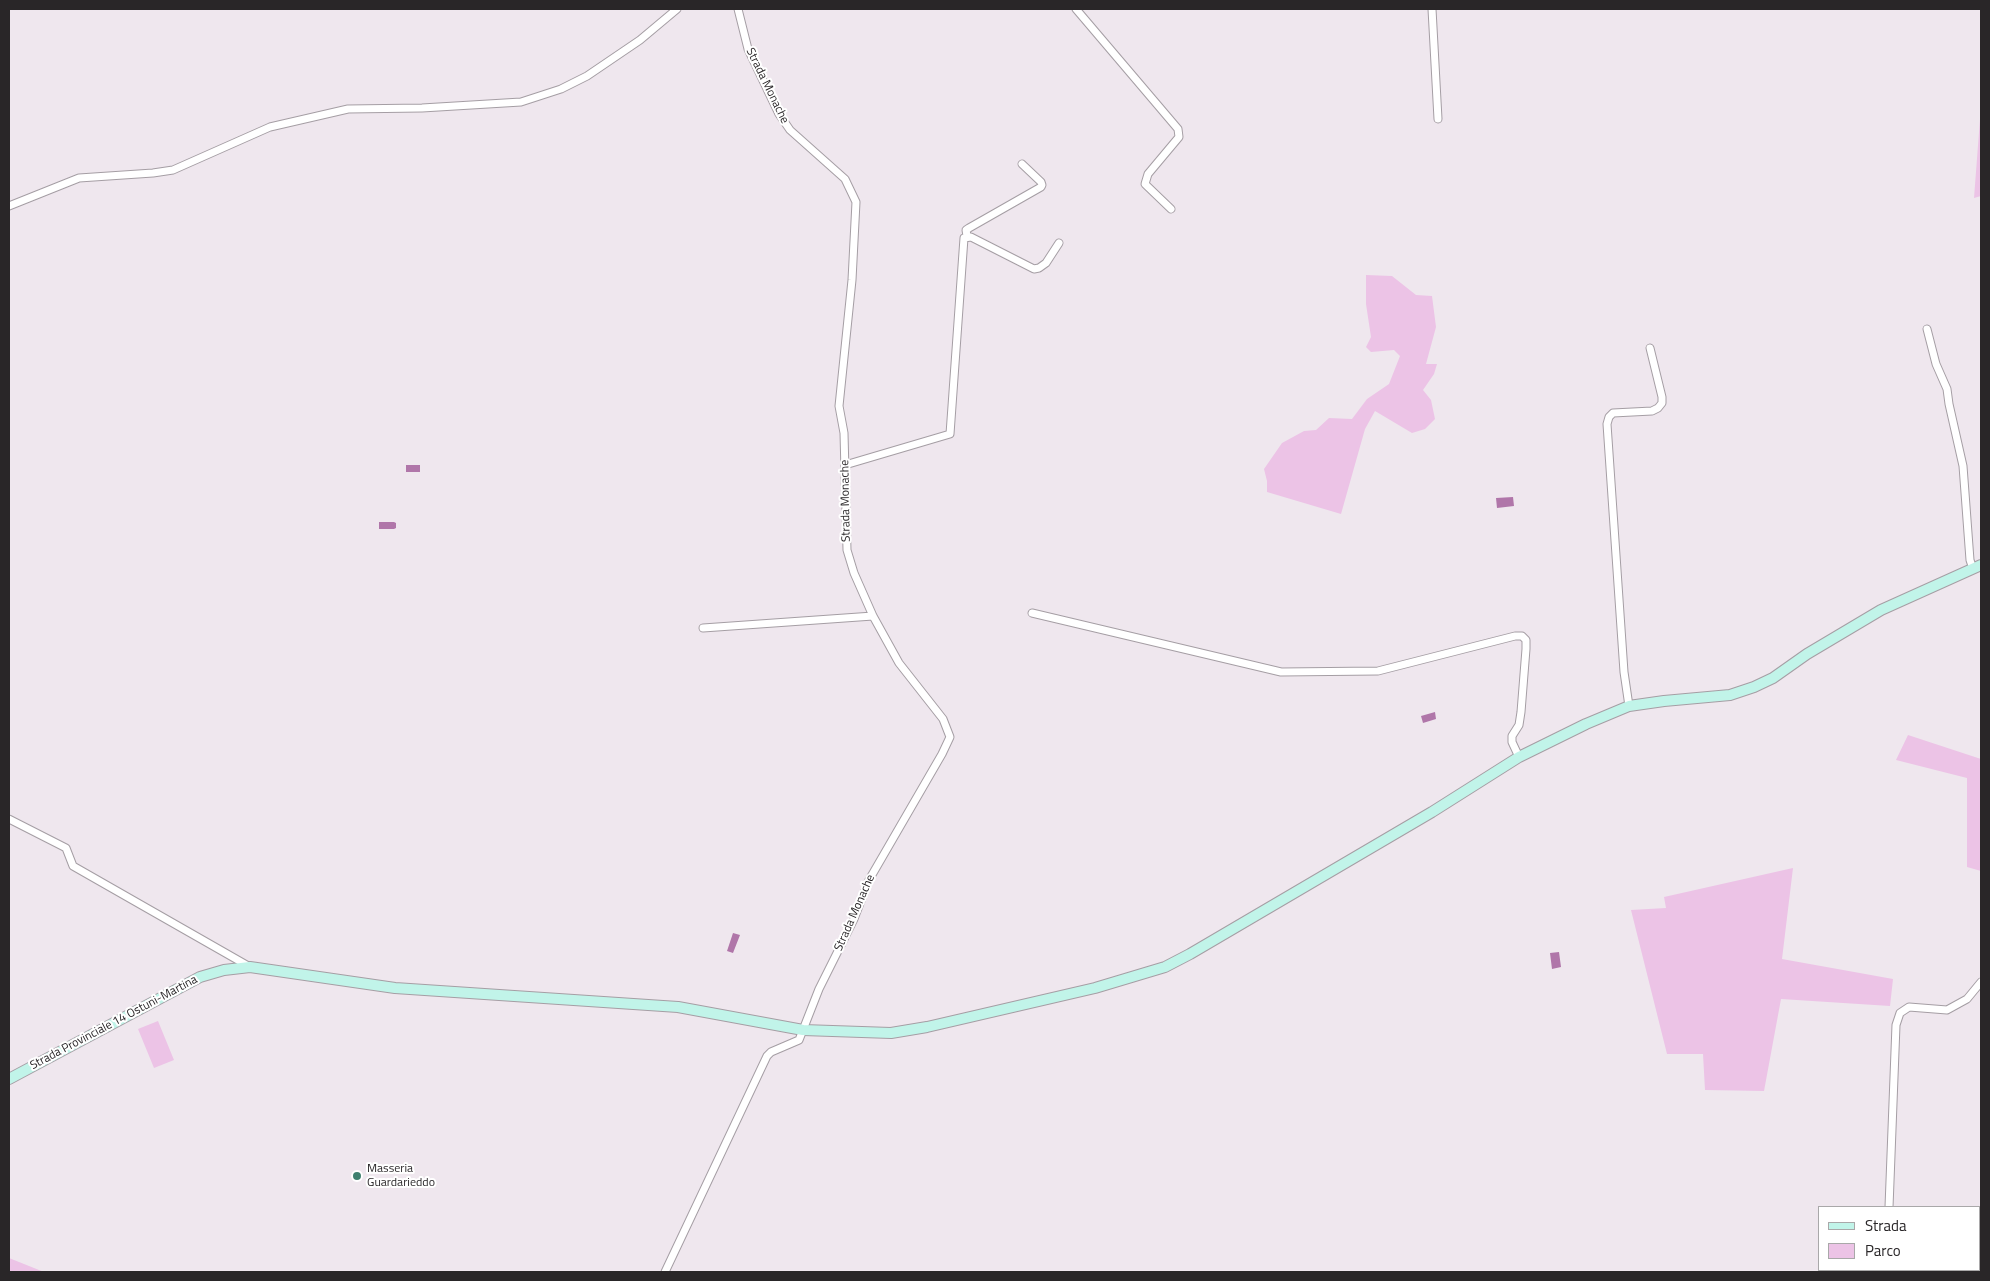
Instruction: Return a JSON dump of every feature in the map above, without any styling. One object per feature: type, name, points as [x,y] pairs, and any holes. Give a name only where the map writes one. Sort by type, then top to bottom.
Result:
[{"type":"main road","name":"Strada Provinciale 14 Ostuni-Martina","points":[[9,1078],[200,977],[224,970],[250,967],[395,988],[678,1007],[803,1030],[891,1033],[927,1028],[1095,988],[1165,967],[1281,902],[1336,867],[1432,812],[1519,757],[1586,724],[1628,706],[1730,695],[1754,687],[1773,678],[1807,654],[1881,610],[1977,567]]},
{"type":"street","points":[[9,206],[78,178],[173,170],[270,127],[348,109],[422,108],[521,102],[561,89],[587,76],[640,40],[677,9]]},
{"type":"street","name":"Strada Monache","points":[[738,9],[748,49],[779,114],[790,130],[845,179],[856,202],[852,280],[839,406],[845,464],[847,550],[854,573],[873,616],[899,663],[943,719],[950,737],[942,754],[868,880],[854,919],[819,989],[803,1030]]},
{"type":"street","points":[[1076,9],[1178,129],[1179,137],[1148,174],[1145,184],[1171,209]]},
{"type":"street","points":[[1432,9],[1438,119]]},
{"type":"street","points":[[967,236],[966,230],[1042,185],[1022,164]]},
{"type":"street","points":[[845,464],[950,434],[962,244],[967,236]]},
{"type":"street","points":[[967,236],[1034,269],[1046,263],[1059,243]]},
{"type":"street","points":[[1927,329],[1936,364],[1947,389],[1963,466],[1970,560],[1977,567]]},
{"type":"street","points":[[1628,706],[1607,424],[1608,417],[1612,413],[1652,411],[1662,403],[1650,348]]},
{"type":"street","points":[[1032,613],[1281,672],[1363,673],[1378,671],[1515,636],[1522,636],[1526,640],[1526,649],[1521,712],[1519,725],[1512,736],[1512,742],[1519,757]]},
{"type":"street","points":[[703,628],[873,616]]},
{"type":"street","points":[[9,819],[66,848],[73,866],[250,967]]},
{"type":"street","points":[[1889,1206],[1896,1025],[1900,1013],[1909,1008],[1947,1010],[1967,999],[1981,982]]},
{"type":"street","points":[[665,1272],[768,1056],[771,1052],[799,1040],[803,1030]]},
{"type":"green space","points":[[1981,106],[1981,196],[1974,198]]},
{"type":"green space","points":[[1366,275],[1392,276],[1416,295],[1432,296],[1436,327],[1426,364],[1437,364],[1434,374],[1423,390],[1431,400],[1435,419],[1425,429],[1412,433],[1375,411],[1365,429],[1341,514],[1267,492],[1264,469],[1282,443],[1304,431],[1316,430],[1329,418],[1352,419],[1367,399],[1389,384],[1400,356],[1394,350],[1371,352],[1366,347],[1371,337],[1366,304]]},
{"type":"green space","points":[[1908,735],[1981,759],[1981,871],[1967,867],[1967,778],[1896,760]]},
{"type":"green space","points":[[1793,868],[1782,959],[1893,979],[1890,1006],[1781,999],[1764,1091],[1705,1090],[1703,1054],[1667,1054],[1631,910],[1666,908],[1664,897]]},
{"type":"green space","points":[[158,1021],[174,1060],[154,1068],[138,1029]]},
{"type":"green space","points":[[9,1258],[44,1272],[9,1272]]},
{"type":"shaded area","points":[[406,465],[420,465],[420,472],[406,472]]},
{"type":"shaded area","points":[[1513,497],[1514,506],[1497,508],[1496,498]]},
{"type":"shaded area","points":[[379,522],[394,522],[396,523],[396,528],[379,529]]},
{"type":"shaded area","points":[[1435,712],[1436,719],[1423,723],[1421,716]]},
{"type":"shaded area","points":[[733,933],[740,935],[733,953],[727,951]]},
{"type":"shaded area","points":[[1559,952],[1561,967],[1552,969],[1550,953]]},
{"type":"place","name":"Masseria Guardarieddo","points":[[357,1176]]}]
